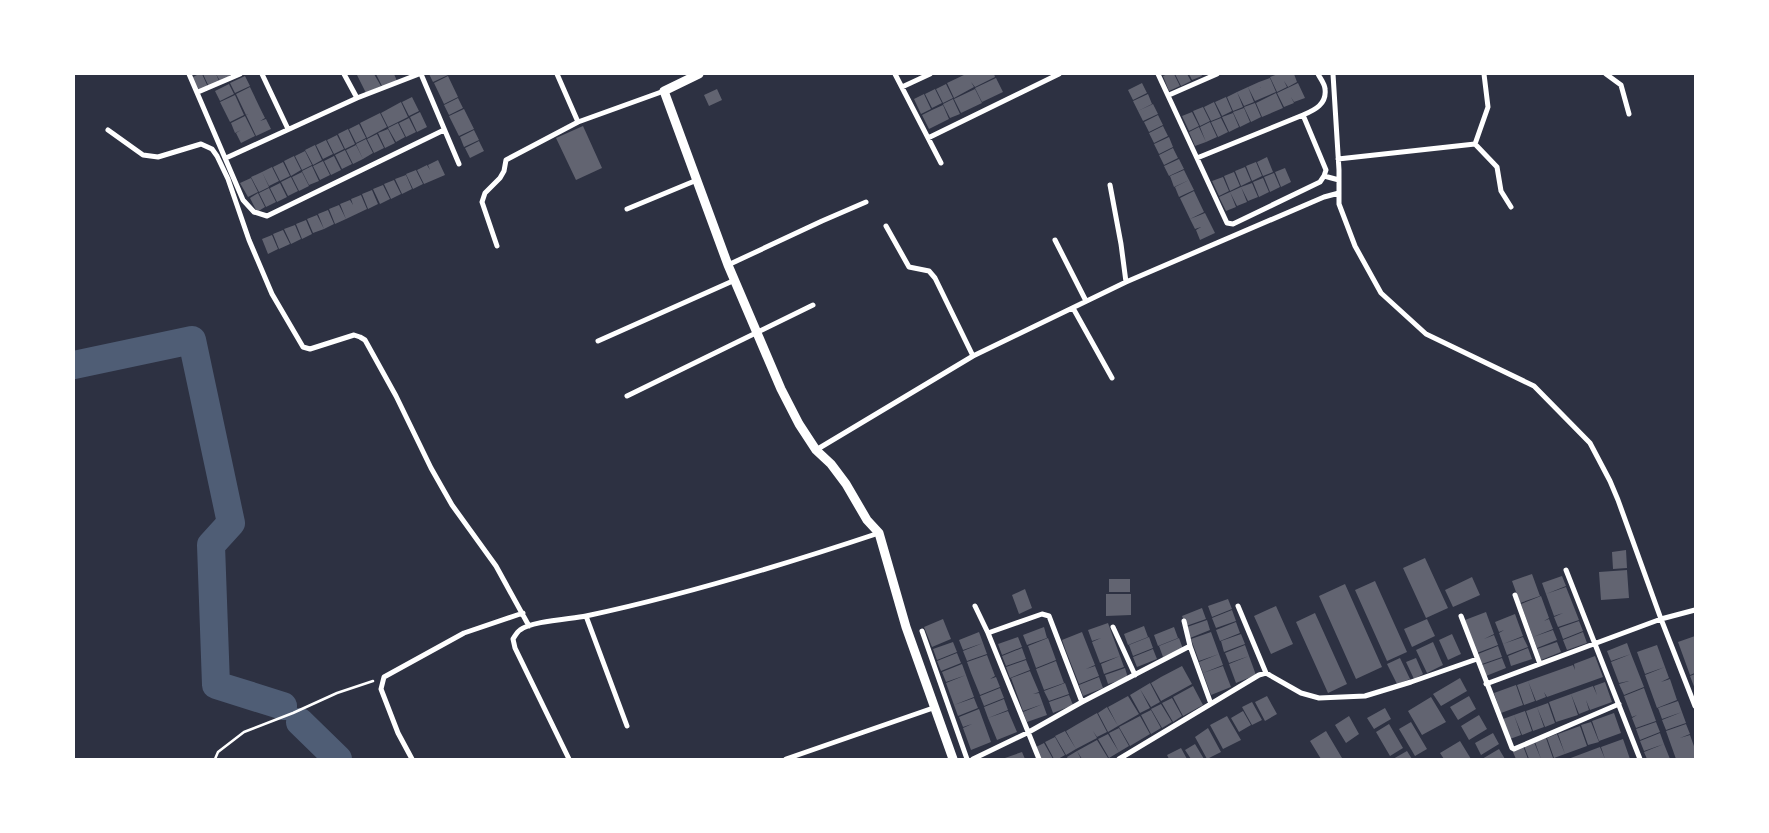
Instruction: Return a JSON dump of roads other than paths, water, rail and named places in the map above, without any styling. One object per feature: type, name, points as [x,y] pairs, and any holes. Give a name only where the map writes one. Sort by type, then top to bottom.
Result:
[{"type":"street","points":[[189,74],[243,200],[254,212],[267,216],[444,130]]},
{"type":"street","points":[[198,92],[240,74]]},
{"type":"street","points":[[262,74],[288,130]]},
{"type":"street","points":[[344,74],[357,98]]},
{"type":"street","points":[[226,158],[357,98],[420,74],[458,164]]},
{"type":"street","points":[[557,74],[578,122]]},
{"type":"street","points":[[497,246],[482,202],[485,193],[500,178],[504,171],[506,160],[578,122],[664,91],[699,74]]},
{"type":"street","points":[[895,74],[940,163]]},
{"type":"street","points":[[902,88],[930,74]]},
{"type":"street","points":[[928,138],[1058,74]]},
{"type":"street","points":[[1158,74],[1229,224],[1238,222],[1320,182],[1326,170],[1303,115]]},
{"type":"street","points":[[1168,95],[1216,74]]},
{"type":"street","points":[[1197,158],[1317,109],[1323,100],[1326,88],[1318,74]]},
{"type":"street","points":[[1333,74],[1339,204],[1355,246],[1381,293],[1426,334],[1534,386],[1590,443],[1615,494],[1695,706]]},
{"type":"street","points":[[1475,144],[1488,107],[1484,74]]},
{"type":"street","points":[[1606,74],[1621,85],[1629,114]]},
{"type":"street","points":[[664,91],[728,265],[780,389],[816,450],[831,464],[846,484],[867,520],[879,533],[906,627],[953,759]]},
{"type":"street","points":[[108,130],[143,155],[158,157],[201,144],[212,149],[228,179],[249,240],[272,294],[303,347],[310,349],[354,336],[360,336],[365,340],[396,396],[439,483],[452,505],[496,566],[529,626]]},
{"type":"street","points":[[1338,159],[1475,144]]},
{"type":"street","points":[[1475,144],[1497,167],[1501,191],[1511,207]]},
{"type":"street","points":[[1324,176],[1339,180]]},
{"type":"street","points":[[627,209],[698,180]]},
{"type":"street","points":[[1110,185],[1126,282]]},
{"type":"street","points":[[816,450],[974,356],[1126,282],[1324,197],[1339,193]]},
{"type":"street","points":[[728,265],[866,202]]},
{"type":"street","points":[[886,226],[909,267],[929,271],[935,278],[974,356]]},
{"type":"street","points":[[1055,240],[1086,301]]},
{"type":"street","points":[[598,341],[735,280]]},
{"type":"street","points":[[627,396],[813,305]]},
{"type":"street","points":[[1072,308],[1112,378]]},
{"type":"street","points":[[569,759],[515,648],[513,639],[519,630],[529,626],[586,616],[781,565],[879,533]]},
{"type":"street","points":[[1566,570],[1619,704],[1638,759]]},
{"type":"street","points":[[1515,595],[1540,664]]},
{"type":"street","points":[[975,606],[988,633],[1039,759]]},
{"type":"street","points":[[1238,606],[1266,673],[1302,694],[1319,698],[1365,696],[1477,659]]},
{"type":"street","points":[[1486,684],[1661,619],[1695,610]]},
{"type":"street","points":[[412,759],[398,732],[381,689],[384,677],[464,633],[523,613]]},
{"type":"street","points":[[988,633],[1042,614],[1049,616],[1082,702]]},
{"type":"street","points":[[586,616],[627,726]]},
{"type":"street","points":[[1461,616],[1509,746],[1514,749],[1619,704]]},
{"type":"street","points":[[1184,622],[1190,646],[1211,704]]},
{"type":"street","points":[[1113,627],[1135,675]]},
{"type":"street","points":[[922,631],[967,759]]},
{"type":"street","points":[[973,759],[1027,733],[1190,646]]},
{"type":"street","points":[[1119,759],[1259,675],[1266,673]]},
{"type":"street","points":[[786,759],[936,708]]},
{"type":"waterway","points":[[74,365],[192,340],[231,523],[211,545],[216,685],[283,706]]},
{"type":"waterway","points":[[300,722],[338,759]]}]
